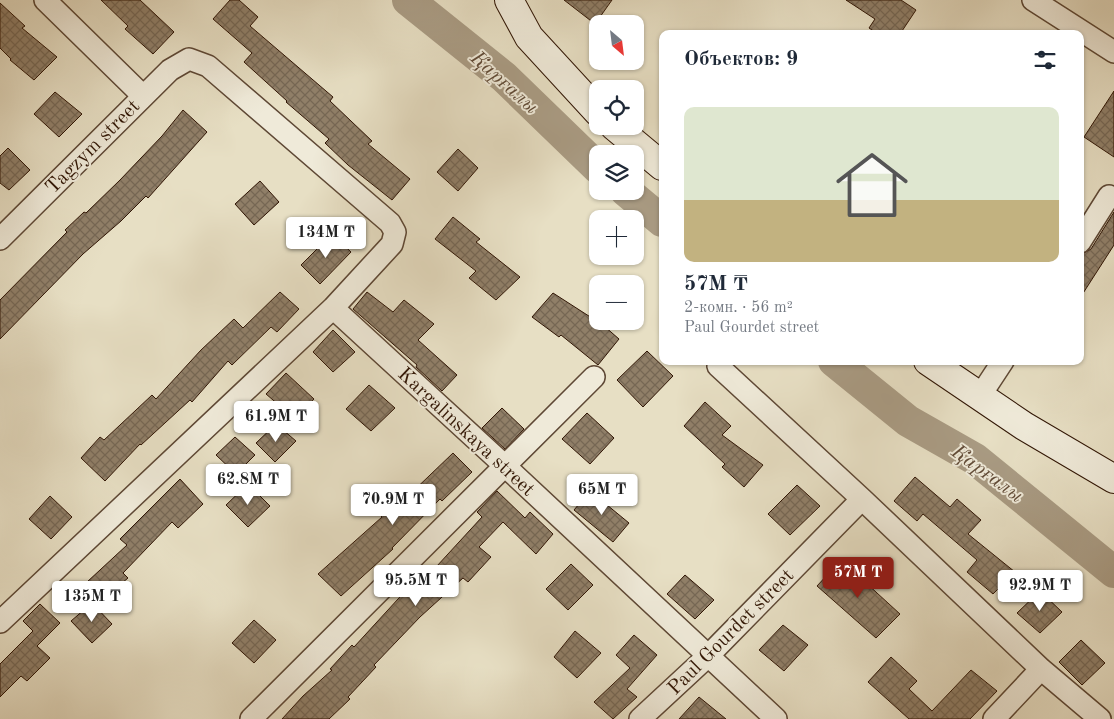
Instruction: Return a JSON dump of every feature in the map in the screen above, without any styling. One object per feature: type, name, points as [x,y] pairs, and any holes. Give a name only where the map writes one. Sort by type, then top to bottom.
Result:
[{"type":"street","points":[[45,0],[143,96]]},
{"type":"street","points":[[510,0],[529,37],[589,102]]},
{"type":"street","points":[[1033,0],[1080,30]]},
{"type":"street","points":[[1084,33],[1114,52]]},
{"type":"street","name":"Tagzym street","points":[[0,239],[170,70],[189,59],[208,66],[390,223],[395,232],[392,244],[333,308]]},
{"type":"street","points":[[625,135],[659,164]]},
{"type":"street","points":[[1084,236],[1109,196]]},
{"type":"street","points":[[0,622],[333,308]]},
{"type":"street","name":"Kargalinskaya street","points":[[333,308],[506,466],[776,719]]},
{"type":"street","points":[[719,365],[1041,669],[1100,719]]},
{"type":"street","points":[[934,365],[1024,426],[1114,479]]},
{"type":"street","points":[[980,396],[1000,365]]},
{"type":"street","points":[[251,719],[594,377]]},
{"type":"street","name":"Paul Gourdet street","points":[[640,719],[708,656],[862,499]]},
{"type":"street","points":[[994,719],[1041,669]]},
{"type":"building","points":[[101,0],[140,0],[174,32],[153,54],[125,29],[128,26]]},
{"type":"building","points":[[230,0],[239,0],[258,17],[250,26],[333,97],[330,101],[372,141],[368,144],[410,179],[392,200],[348,165],[325,143],[329,139],[244,62],[252,53],[213,19]]},
{"type":"building","points":[[564,0],[612,0],[601,15],[589,15],[589,19]]},
{"type":"building","points":[[846,0],[901,0],[916,10],[903,30],[872,30],[869,28],[875,19]]},
{"type":"building","points":[[0,3],[25,26],[22,28],[57,57],[34,80],[10,60],[0,48]]},
{"type":"building","points":[[1114,91],[1114,157],[1084,137]]},
{"type":"building","points":[[55,92],[82,114],[59,137],[34,114]]},
{"type":"building","points":[[183,110],[207,132],[148,198],[146,196],[83,254],[0,339],[0,300],[67,232],[65,230],[84,212],[86,213],[120,180],[162,136]]},
{"type":"building","points":[[8,148],[30,170],[9,190],[0,183],[0,156]]},
{"type":"building","points":[[458,149],[478,168],[458,191],[437,172]]},
{"type":"building","points":[[260,181],[279,202],[254,225],[235,204]]},
{"type":"building","points":[[1114,212],[1114,245],[1084,292],[1084,253],[1091,249]]},
{"type":"building","points":[[453,217],[480,239],[476,242],[520,277],[496,300],[469,278],[476,271],[435,239]]},
{"type":"building","points":[[332,234],[351,252],[320,284],[301,265]]},
{"type":"building","points":[[280,292],[299,309],[277,332],[271,327],[232,365],[228,361],[192,402],[190,400],[140,444],[105,481],[81,458],[100,437],[104,440],[152,395],[156,399],[201,350],[234,319],[243,328]]},
{"type":"building","points":[[367,292],[393,312],[404,300],[434,324],[418,340],[457,375],[442,391],[416,367],[417,365],[353,309]]},
{"type":"building","points":[[553,293],[589,316],[589,330],[609,330],[619,339],[598,365],[561,335],[559,337],[532,317]]},
{"type":"building","points":[[333,330],[355,352],[333,372],[313,352]]},
{"type":"building","points":[[647,351],[659,363],[659,365],[662,365],[673,376],[643,407],[617,380]]},
{"type":"building","points":[[286,373],[314,399],[294,418],[266,394]]},
{"type":"building","points":[[369,385],[395,408],[371,431],[346,409]]},
{"type":"building","points":[[705,402],[731,426],[722,435],[763,465],[744,487],[722,467],[725,464],[684,426]]},
{"type":"building","points":[[502,408],[524,429],[505,449],[482,428]]},
{"type":"building","points":[[587,413],[614,438],[590,464],[562,439]]},
{"type":"building","points":[[276,424],[296,441],[275,462],[256,443]]},
{"type":"building","points":[[235,437],[255,455],[236,474],[216,455]]},
{"type":"building","points":[[453,453],[472,472],[442,501],[440,499],[393,549],[341,596],[318,574],[382,517],[402,494],[406,498]]},
{"type":"building","points":[[915,477],[950,507],[957,499],[981,520],[968,534],[1015,572],[993,594],[967,572],[977,560],[923,514],[917,521],[894,501]]},
{"type":"building","points":[[180,479],[203,504],[178,528],[172,522],[123,573],[128,578],[104,598],[87,582],[127,545],[120,539]]},
{"type":"building","points":[[248,484],[270,506],[248,527],[226,505]]},
{"type":"building","points":[[797,485],[820,506],[790,535],[768,514]]},
{"type":"building","points":[[497,491],[525,518],[530,512],[553,534],[536,554],[503,522],[479,547],[491,557],[468,582],[463,578],[420,617],[374,665],[376,667],[348,697],[350,699],[329,719],[282,719],[303,696],[332,670],[330,669],[352,645],[354,647],[420,575],[425,579],[482,517],[477,512]]},
{"type":"building","points":[[590,491],[629,523],[613,542],[574,510]]},
{"type":"building","points":[[50,496],[72,517],[51,539],[29,519]]},
{"type":"building","points":[[841,560],[900,614],[876,638],[817,586]]},
{"type":"building","points":[[571,564],[593,585],[568,610],[546,589]]},
{"type":"building","points":[[685,575],[714,600],[695,619],[667,594]]},
{"type":"building","points":[[1040,591],[1062,612],[1040,633],[1017,613]]},
{"type":"building","points":[[92,603],[112,624],[92,643],[71,621]]},
{"type":"building","points":[[40,604],[60,623],[37,646],[50,658],[27,681],[21,676],[0,697],[0,664],[33,631],[23,621]]},
{"type":"building","points":[[254,620],[276,640],[254,663],[232,643]]},
{"type":"building","points":[[783,625],[808,645],[784,671],[759,650]]},
{"type":"building","points":[[575,631],[601,653],[577,678],[554,657]]},
{"type":"building","points":[[634,635],[657,655],[627,689],[637,697],[613,719],[594,702],[630,668],[616,655]]},
{"type":"building","points":[[1081,640],[1105,663],[1082,685],[1059,662]]},
{"type":"building","points":[[891,657],[917,681],[909,689],[932,711],[971,670],[997,691],[970,719],[909,719],[868,682]]},
{"type":"building","points":[[699,697],[726,719],[679,719]]},
{"type":"waterway","name":"Қарғалы","points":[[408,0],[504,77],[589,159]]},
{"type":"waterway","name":"Қарғалы","points":[[637,200],[659,218]]},
{"type":"waterway","name":"Қарғалы","points":[[839,365],[908,421],[975,459],[1114,572]]}]
